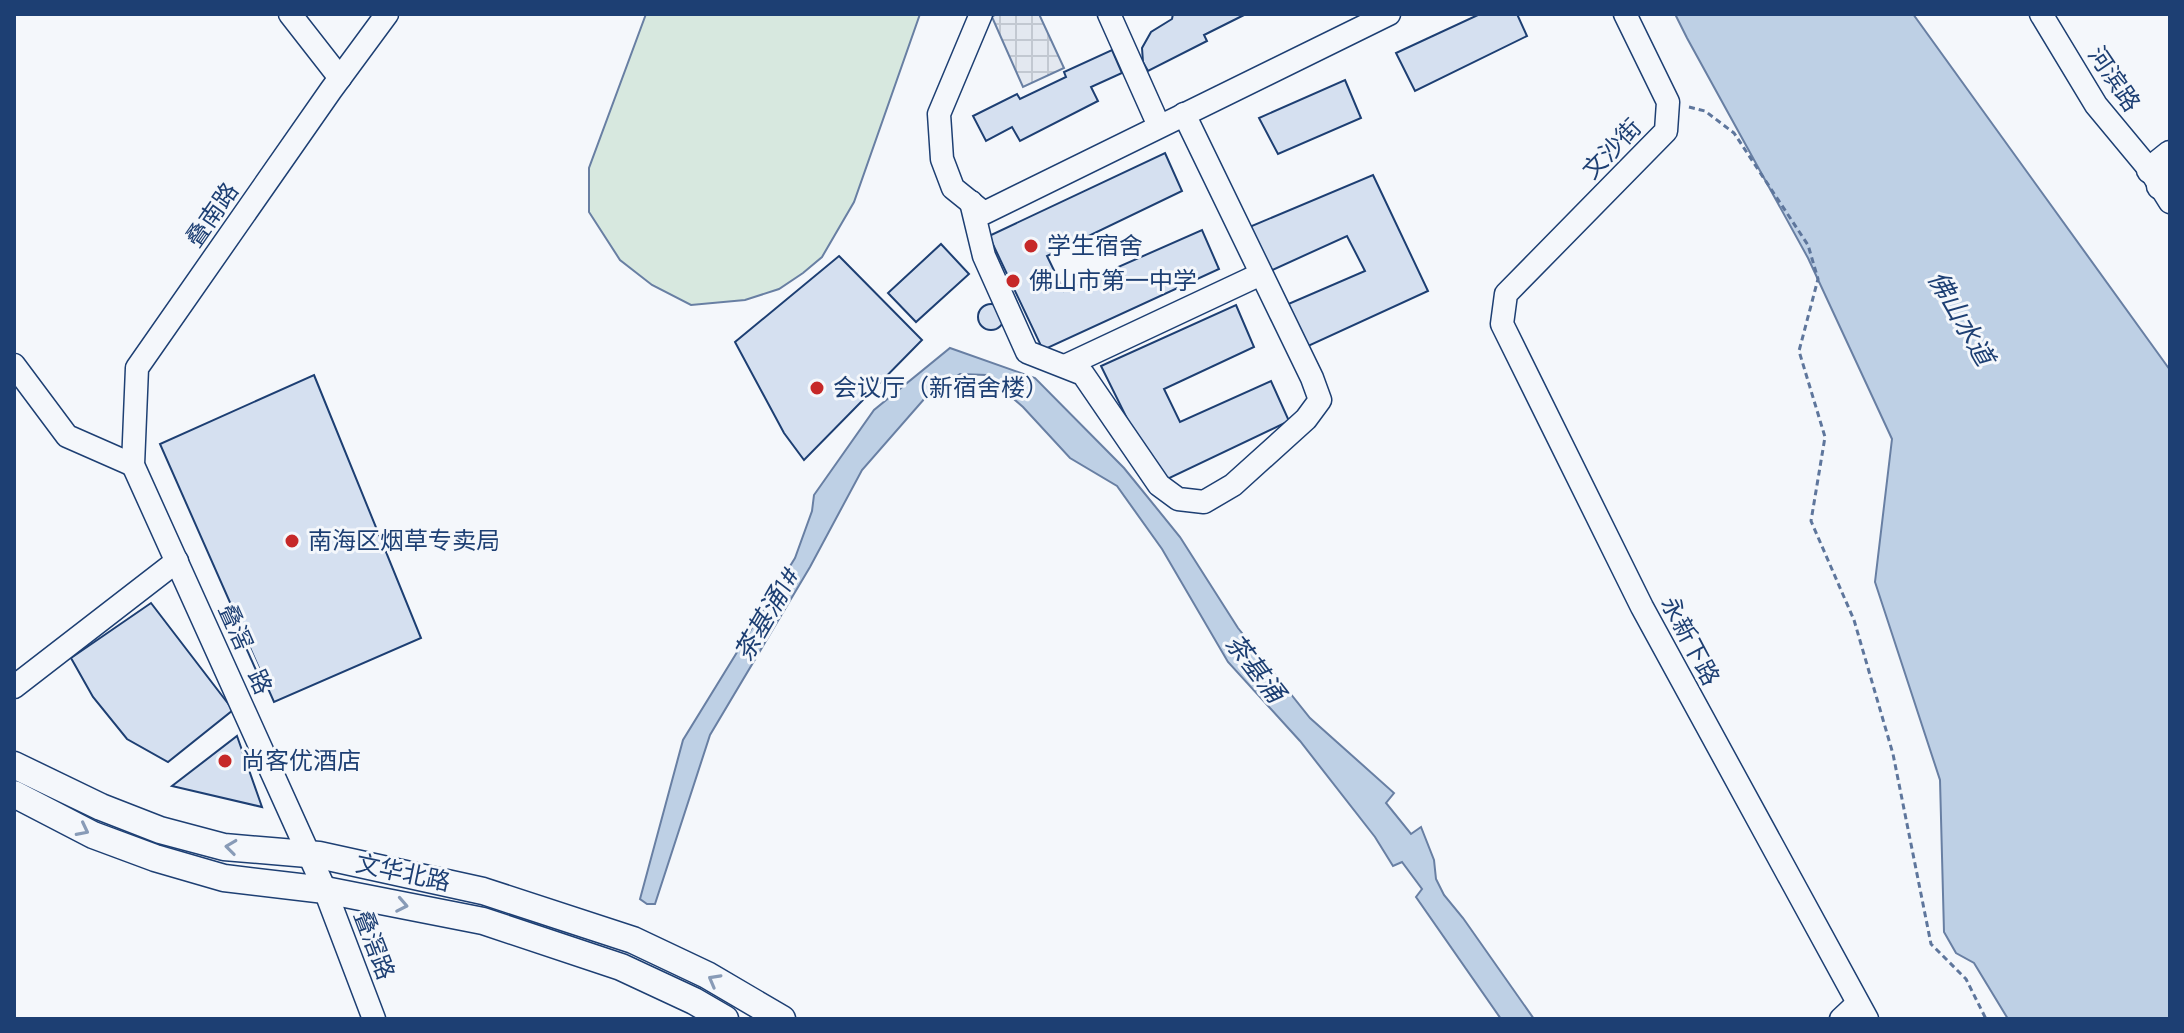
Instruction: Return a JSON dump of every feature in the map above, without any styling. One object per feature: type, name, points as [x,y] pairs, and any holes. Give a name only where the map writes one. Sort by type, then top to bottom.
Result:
[{"type":"main road","name":"文华北路","points":[[14,765],[101,807],[160,830],[224,847],[309,854],[483,891],[633,940],[707,975],[782,1019]]},
{"type":"main road","name":"文华北路","points":[[14,794],[93,835],[155,858],[224,878],[325,890],[483,921],[621,967],[725,1019]]},
{"type":"street","points":[[290,14],[340,78]]},
{"type":"street","name":"叠南路","points":[[133,465],[137,368],[387,14]]},
{"type":"street","points":[[981,14],[939,114],[942,159],[953,188],[984,213],[1389,14]]},
{"type":"street","points":[[1109,14],[1159,126]]},
{"type":"street","points":[[1625,14],[1668,102]]},
{"type":"street","name":"河滨路","points":[[2041,14],[2096,105],[2164,178]]},
{"type":"street","name":"文沙街","points":[[1506,294],[1666,131],[1668,102]]},
{"type":"street","points":[[971,202],[984,256],[1027,352],[1083,374],[1159,485],[1178,499],[1204,502],[1233,485],[1306,419],[1320,400],[1184,114]]},
{"type":"street","points":[[1065,366],[1261,274]]},
{"type":"street","name":"永新下路","points":[[1506,294],[1502,324],[1642,607],[1855,1014]]},
{"type":"street","points":[[15,370],[67,436],[133,465]]},
{"type":"street","name":"叠滘一路","points":[[133,465],[325,890]]},
{"type":"street","points":[[14,687],[177,561]]},
{"type":"street","name":"叠滘路","points":[[325,890],[374,1019]]},
{"type":"path","points":[[1668,102],[1705,111],[1734,133],[1808,245],[1818,279],[1799,351],[1825,437],[1811,521],[1854,620],[1893,754],[1931,944],[1966,979],[1986,1019]]},
{"type":"shaded area","points":[[646,14],[920,14],[854,202],[822,257],[779,289],[745,300],[691,305],[652,285],[620,260],[589,212],[589,168]]},
{"type":"shaded area","points":[[996,14],[1039,14],[1064,68],[1023,87],[992,17]]},
{"type":"water","name":"佛山水道","points":[[1675,14],[1913,14],[2170,370],[2170,1019],[2008,1019],[1974,963],[1956,953],[1944,932],[1940,780],[1875,582],[1892,439],[1808,258]]},
{"type":"water","points":[[950,348],[1035,378],[1124,468],[1180,537],[1238,628],[1310,718],[1394,793],[1386,803],[1411,834],[1421,827],[1434,860],[1436,879],[1444,895],[1534,1019],[1501,1019],[1416,897],[1422,889],[1402,862],[1393,866],[1375,837],[1300,741],[1228,662],[1162,549],[1117,486],[1070,458],[1023,407],[986,375],[960,374],[925,398],[862,470],[810,567],[710,735],[655,904],[647,904],[640,899],[683,740],[795,558],[812,511],[814,495],[874,410]]},
{"type":"building","points":[[1173,14],[1246,14],[1204,35],[1207,41],[1148,71],[1143,62],[1142,48],[1151,32],[1172,19]]},
{"type":"building","points":[[1480,14],[1517,14],[1527,36],[1415,91],[1396,53]]},
{"type":"building","points":[[1112,50],[1122,73],[1091,87],[1098,101],[1020,141],[1012,127],[986,141],[973,116],[1017,94],[1020,99],[1066,77],[1064,72]]},
{"type":"building","points":[[1345,80],[1361,118],[1278,154],[1259,118]]},
{"type":"building","name":"学生宿舍","points":[[1165,153],[1182,191],[1047,256],[1064,291],[1202,230],[1219,269],[1043,350],[989,236]]},
{"type":"building","points":[[1373,175],[1428,291],[1306,347],[1286,305],[1365,271],[1347,236],[1268,272],[1247,228]]},
{"type":"building","points":[[941,244],[969,274],[916,322],[888,293]]},
{"type":"building","name":"会议厅（新宿舍楼）","points":[[839,256],[922,340],[804,460],[784,433],[735,342]]},
{"type":"building","points":[[991,304],[1000,308],[1004,317],[1000,326],[991,330],[982,326],[978,317],[982,308]]},
{"type":"building","points":[[1236,305],[1254,347],[1164,389],[1180,422],[1271,381],[1289,421],[1159,483],[1101,366]]},
{"type":"building","name":"南海区烟草专卖局","points":[[314,375],[421,638],[274,702],[160,444]]},
{"type":"building","points":[[151,603],[233,710],[168,762],[127,739],[93,697],[71,658]]},
{"type":"building","name":"尚客优酒店","points":[[237,736],[262,807],[172,786]]},
{"type":"place","name":"学生宿舍","points":[[1031,246]]},
{"type":"place","name":"佛山市第一中学","points":[[1013,281]]},
{"type":"place","name":"会议厅（新宿舍楼）","points":[[817,388]]},
{"type":"place","name":"南海区烟草专卖局","points":[[292,541]]},
{"type":"place","name":"尚客优酒店","points":[[225,761]]},
{"type":"water label","name":"茶基涌1#","points":[[767,614]]},
{"type":"water label","name":"茶基涌","points":[[1255,668]]}]
